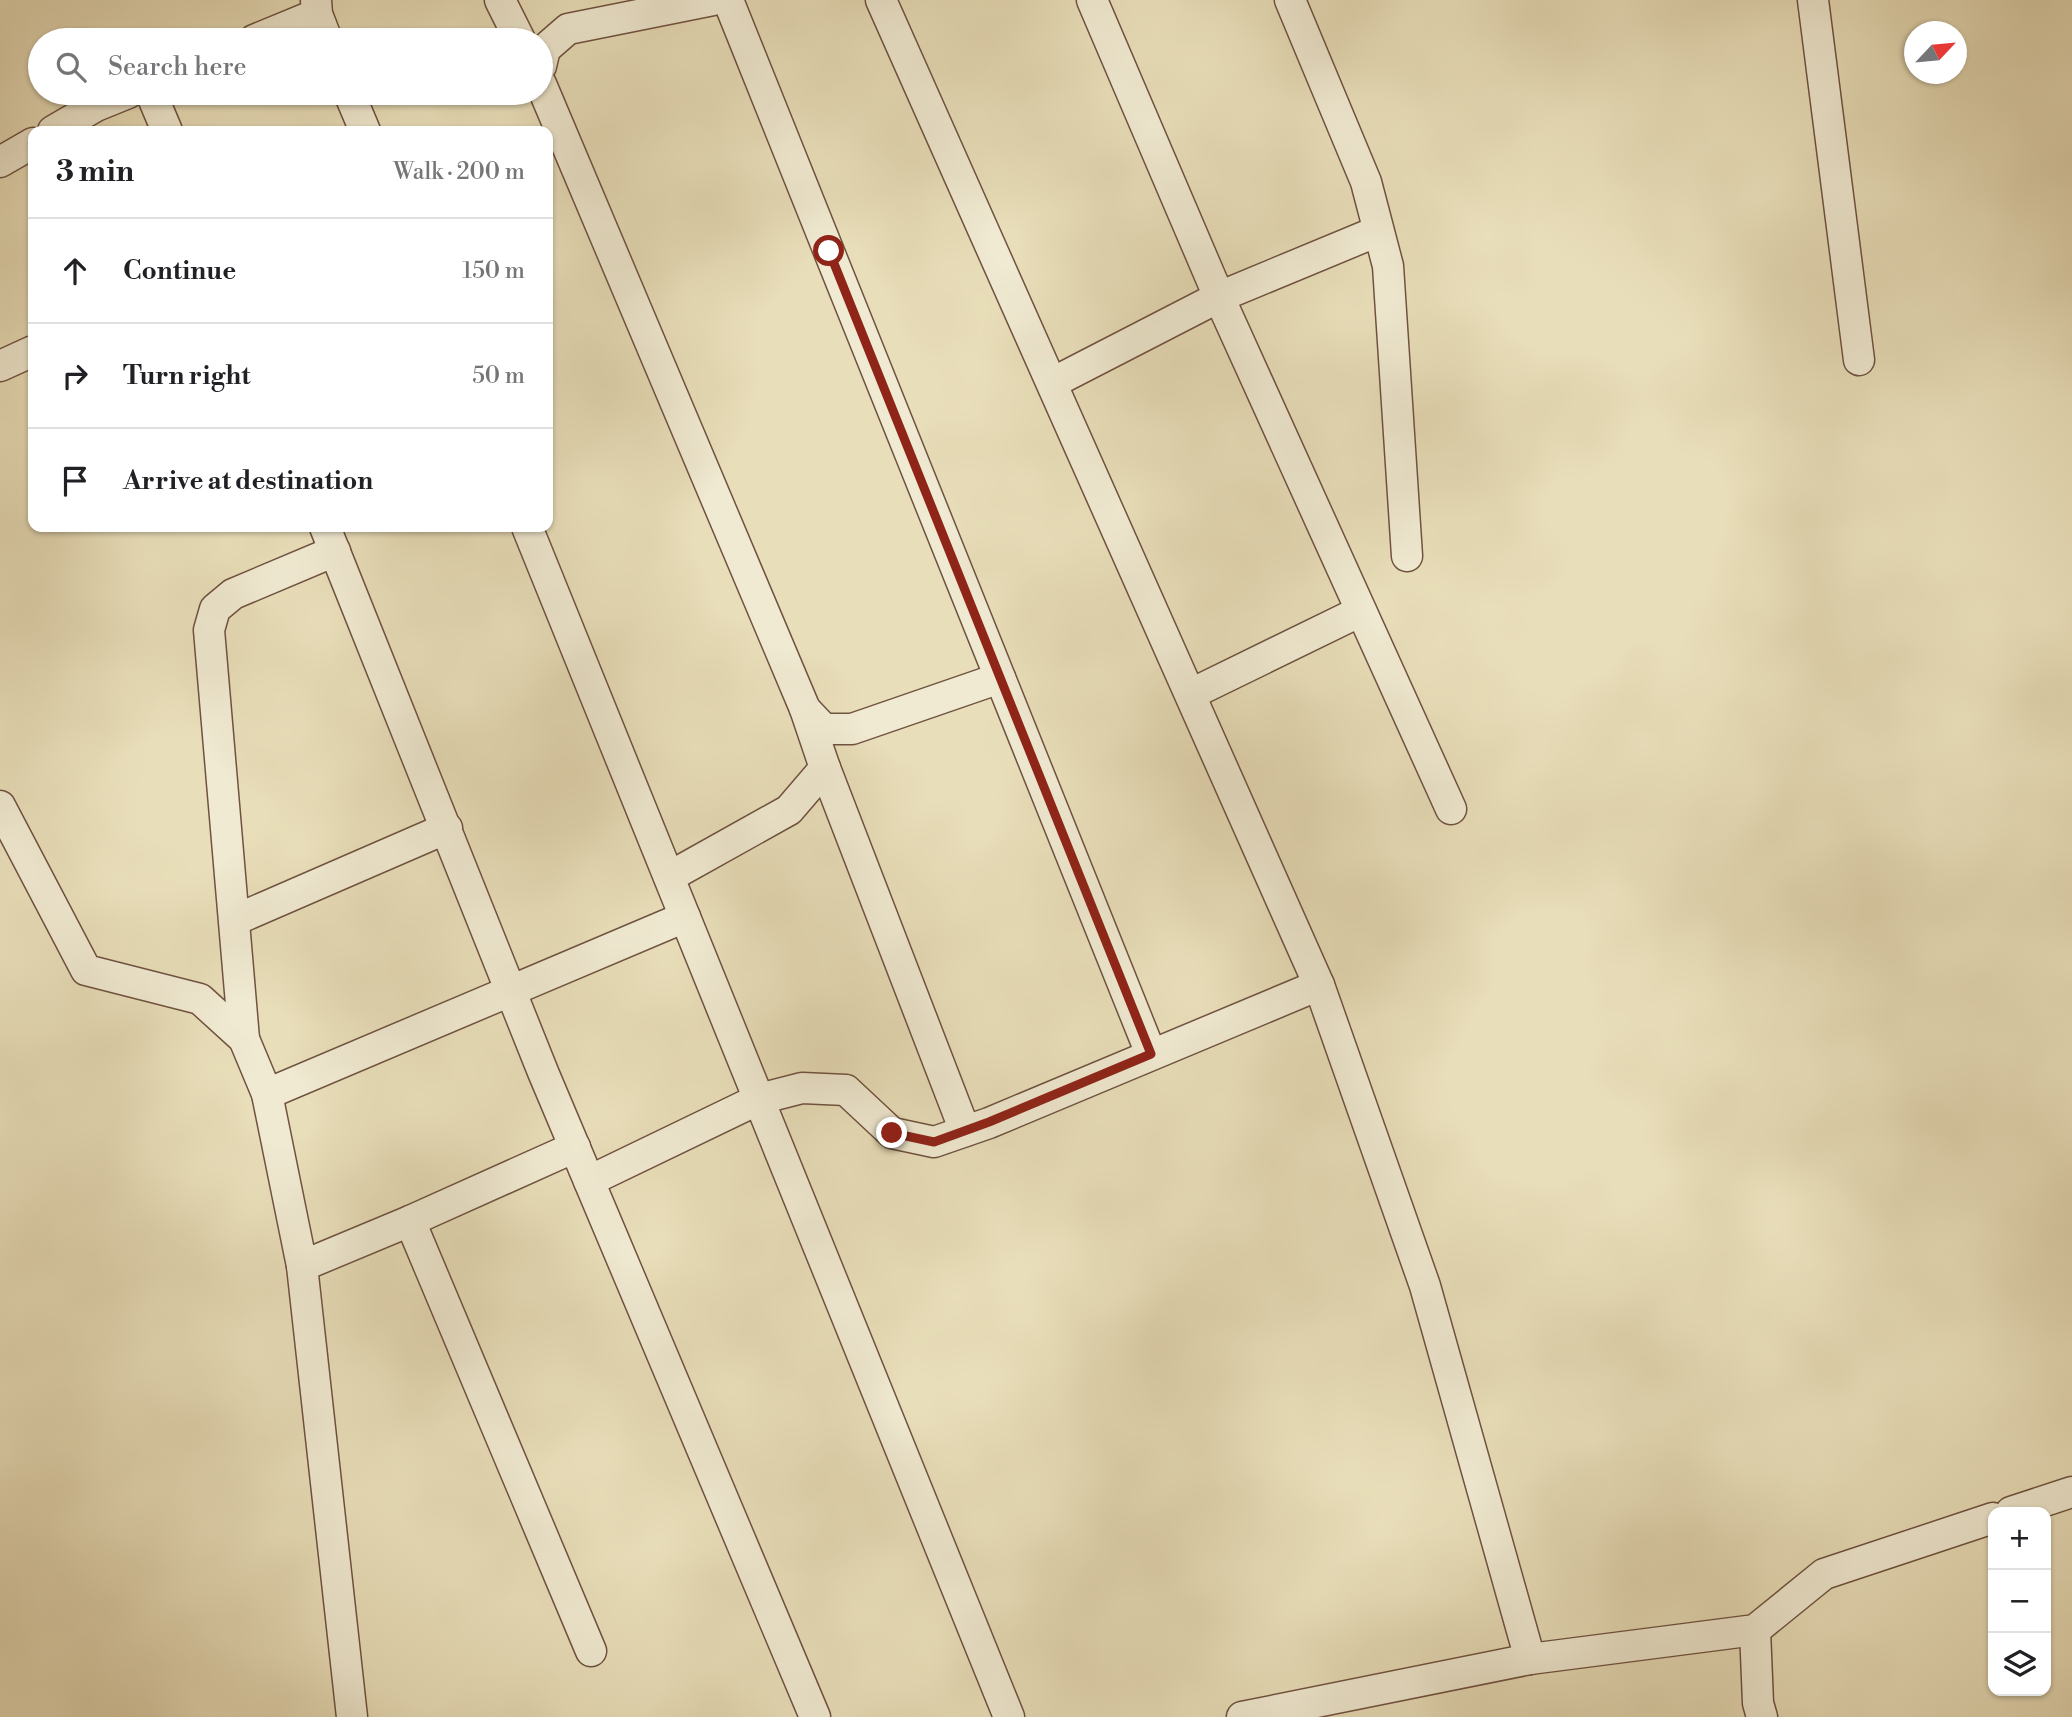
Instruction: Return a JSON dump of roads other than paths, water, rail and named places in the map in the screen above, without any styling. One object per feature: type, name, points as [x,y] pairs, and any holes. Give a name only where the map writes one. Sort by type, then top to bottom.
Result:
[{"type":"street","points":[[500,0],[514,28]]},
{"type":"street","points":[[553,42],[568,29],[662,5],[713,0]]},
{"type":"street","points":[[728,0],[1151,1054]]},
{"type":"street","points":[[881,0],[1320,985],[1425,1286],[1530,1659]]},
{"type":"street","points":[[1092,0],[1219,297],[1451,809]]},
{"type":"street","points":[[1290,0],[1366,182],[1388,266],[1407,556]]},
{"type":"street","points":[[1813,0],[1859,360]]},
{"type":"street","points":[[290,28],[320,18]]},
{"type":"street","points":[[62,126],[98,105]]},
{"type":"street","points":[[156,105],[165,126]]},
{"type":"street","points":[[354,105],[363,126]]},
{"type":"street","points":[[550,105],[805,709],[825,768],[965,1131]]},
{"type":"street","points":[[0,162],[28,146]]},
{"type":"street","points":[[1052,383],[1219,297],[1378,231]]},
{"type":"street","points":[[0,366],[28,353]]},
{"type":"street","points":[[529,532],[1009,1717]]},
{"type":"street","points":[[352,1717],[302,1266],[267,1094],[244,1039],[209,630],[215,608],[233,594],[330,539],[575,1147],[814,1717]]},
{"type":"street","points":[[1191,694],[1361,611]]},
{"type":"street","points":[[805,709],[824,729],[852,729],[1000,678]]},
{"type":"street","points":[[669,877],[789,810],[825,768]]},
{"type":"street","points":[[0,806],[86,970],[200,999],[244,1039]]},
{"type":"street","points":[[235,920],[447,828]]},
{"type":"street","points":[[267,1094],[685,917]]},
{"type":"street","points":[[589,1181],[759,1099],[802,1088],[846,1090],[892,1133],[934,1142],[1320,985]]},
{"type":"street","points":[[302,1266],[575,1147]]},
{"type":"street","points":[[410,1221],[591,1651]]},
{"type":"street","points":[[2026,1507],[2072,1492]]},
{"type":"street","points":[[1242,1717],[1530,1659],[1755,1630],[1824,1574],[1988,1520]]},
{"type":"street","points":[[1755,1630],[1758,1703],[1762,1717]]}]
